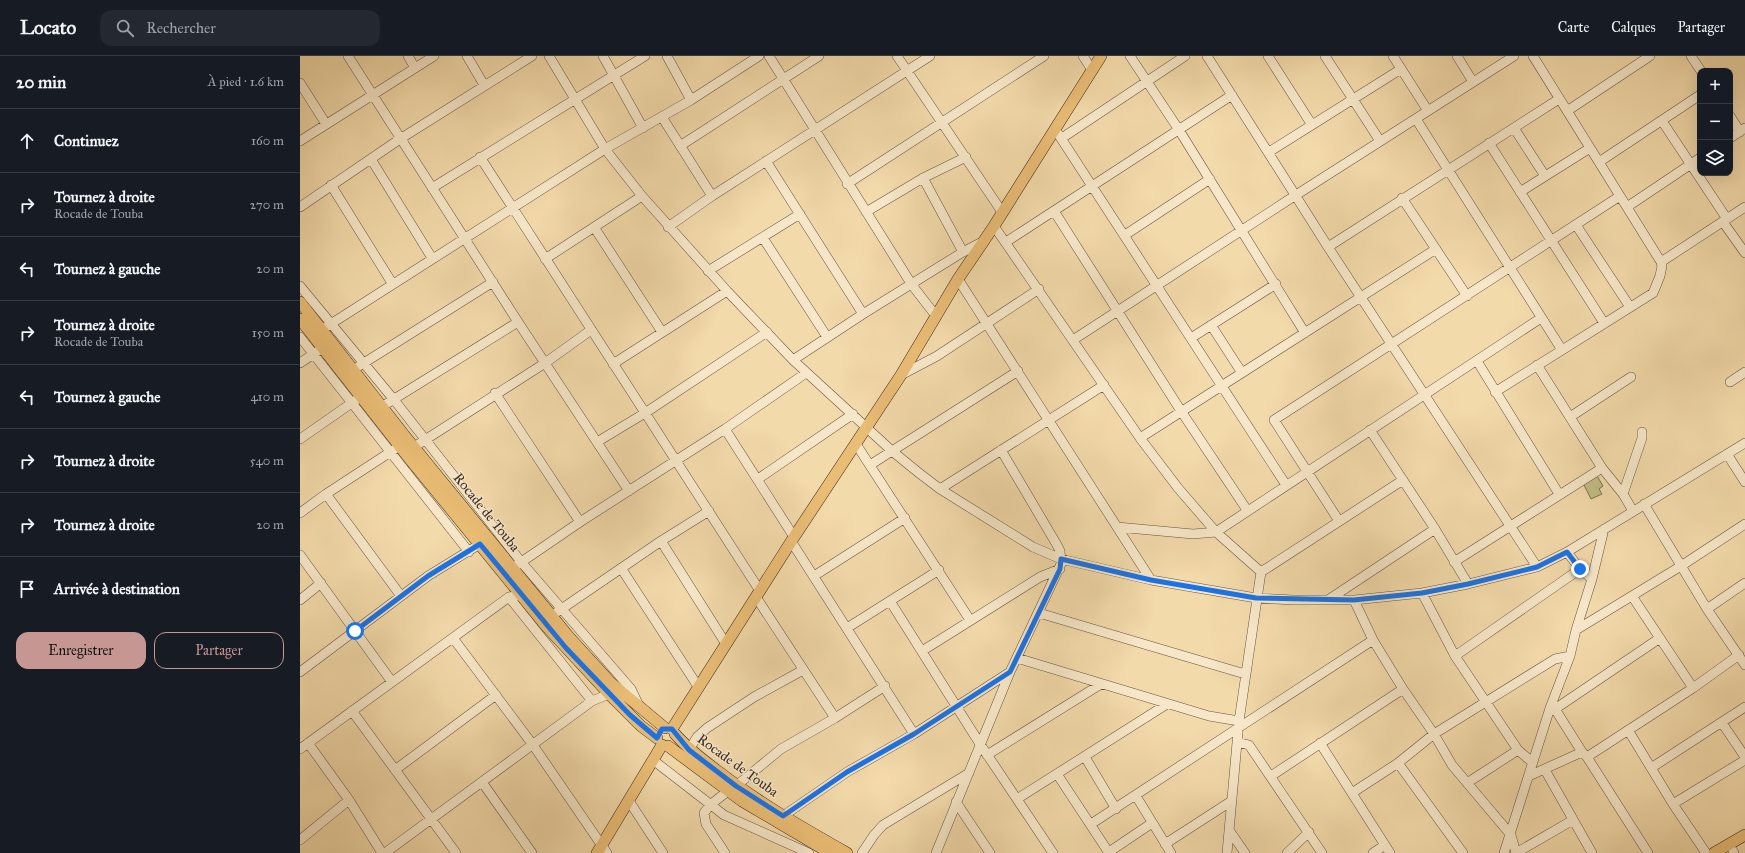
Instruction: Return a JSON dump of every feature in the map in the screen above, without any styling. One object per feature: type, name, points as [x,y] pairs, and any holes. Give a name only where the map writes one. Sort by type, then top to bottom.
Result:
[{"type":"main road","points":[[662,743],[674,743],[671,730],[793,539],[901,375],[958,279],[1002,212],[1059,134],[1092,70],[1101,56]]},
{"type":"main road","name":"Rocade de Touba","points":[[300,302],[326,327],[353,370],[414,446],[517,565],[551,616],[611,683],[639,707],[671,730],[689,750],[766,816],[830,853]]},
{"type":"main road","name":"Rocade de Touba","points":[[300,319],[318,351],[395,449],[480,544],[566,648],[641,726],[662,743],[732,788],[848,853]]},
{"type":"main road","points":[[602,850],[662,743],[659,731],[671,730]]},
{"type":"main road","points":[[1714,853],[1745,835]]},
{"type":"main road","points":[[1732,852],[1745,844]]},
{"type":"street","points":[[348,56],[628,491]]},
{"type":"street","points":[[408,56],[415,68]]},
{"type":"street","points":[[300,142],[434,56]]},
{"type":"street","points":[[467,56],[484,85]]},
{"type":"street","points":[[300,207],[400,139],[532,56]]},
{"type":"street","points":[[548,56],[605,149],[642,196],[708,271],[806,373],[853,414],[892,451],[940,489],[1023,541],[1061,559],[1151,580],[1256,598],[1354,600],[1422,593],[1468,584],[1537,567],[1567,552],[1745,443]]},
{"type":"street","points":[[603,56],[643,128]]},
{"type":"street","points":[[432,188],[573,99],[645,56]]},
{"type":"street","points":[[667,56],[691,100]]},
{"type":"street","points":[[326,327],[512,207],[605,149],[691,100],[759,56]]},
{"type":"street","points":[[768,56],[847,184],[912,285],[936,316]]},
{"type":"street","points":[[680,146],[819,56]]},
{"type":"street","points":[[897,56],[1002,212]]},
{"type":"street","points":[[668,227],[712,196],[930,56]]},
{"type":"street","points":[[847,184],[1044,56]]},
{"type":"street","points":[[1083,56],[1092,70]]},
{"type":"street","points":[[1130,56],[1179,130],[1306,333]]},
{"type":"street","points":[[1185,56],[1147,81],[1059,134],[1286,485]]},
{"type":"street","points":[[1207,56],[1296,194],[1328,247],[1537,567]]},
{"type":"street","points":[[1268,56],[1312,125]]},
{"type":"street","points":[[1325,56],[1380,141]]},
{"type":"street","points":[[1393,56],[1428,111]]},
{"type":"street","points":[[1457,56],[1473,82]]},
{"type":"street","points":[[1073,340],[1296,194],[1514,56]]},
{"type":"street","points":[[1495,392],[1656,289],[1662,270],[1661,262],[1628,207],[1533,56]]},
{"type":"street","points":[[1567,111],[1650,56]]},
{"type":"street","points":[[1691,56],[1699,68]]},
{"type":"street","points":[[1269,152],[1401,69]]},
{"type":"street","points":[[300,83],[326,124]]},
{"type":"street","points":[[1006,242],[1232,95]]},
{"type":"street","points":[[1599,162],[1697,97]]},
{"type":"street","points":[[1328,247],[1559,98]]},
{"type":"street","points":[[662,117],[712,196]]},
{"type":"street","points":[[1416,119],[1509,269],[1562,350]]},
{"type":"street","points":[[1733,120],[1742,130],[1733,136]]},
{"type":"street","points":[[1662,121],[1691,164],[1745,253]]},
{"type":"street","points":[[1514,128],[1545,176]]},
{"type":"street","points":[[1489,143],[1604,323]]},
{"type":"street","points":[[1520,192],[1590,148]]},
{"type":"street","points":[[480,157],[709,511],[803,670],[835,718]]},
{"type":"street","points":[[866,212],[923,178],[966,157]]},
{"type":"street","points":[[371,159],[432,258]]},
{"type":"street","points":[[1628,207],[1697,160]]},
{"type":"street","points":[[766,161],[863,314]]},
{"type":"street","points":[[923,178],[962,252]]},
{"type":"street","points":[[1125,235],[1210,179]]},
{"type":"street","points":[[331,185],[392,284]]},
{"type":"street","points":[[545,259],[642,196]]},
{"type":"street","points":[[1339,521],[1306,472],[1274,420],[1620,196]]},
{"type":"street","points":[[1402,198],[1467,296]]},
{"type":"street","points":[[1661,262],[1745,207]]},
{"type":"street","points":[[1054,211],[1181,411],[1247,510]]},
{"type":"street","points":[[708,271],[800,214]]},
{"type":"street","points":[[1576,225],[1630,307]]},
{"type":"street","points":[[994,226],[1140,438],[1178,488],[1216,532],[1261,572]]},
{"type":"street","points":[[594,227],[662,332]]},
{"type":"street","points":[[762,238],[826,337]]},
{"type":"street","points":[[793,360],[826,337],[912,285],[962,252],[984,241]]},
{"type":"street","points":[[1140,438],[1436,249]]},
{"type":"street","points":[[958,279],[988,323],[1151,580]]},
{"type":"street","points":[[353,370],[493,282]]},
{"type":"street","points":[[1191,338],[1276,284]]},
{"type":"street","points":[[300,286],[326,327],[364,363],[395,401],[517,565],[561,609],[631,689],[639,707]]},
{"type":"street","points":[[901,375],[937,356],[1038,289]]},
{"type":"street","points":[[613,364],[727,291]]},
{"type":"street","points":[[1117,527],[1193,534],[1216,532],[1247,510],[1541,318]]},
{"type":"street","points":[[383,406],[395,401],[518,322]]},
{"type":"street","points":[[1211,325],[1242,373]]},
{"type":"street","points":[[414,446],[495,393],[545,363],[591,330]]},
{"type":"street","points":[[597,442],[645,413],[767,332]]},
{"type":"street","points":[[300,337],[318,351],[300,363]]},
{"type":"street","points":[[1477,361],[1559,494]]},
{"type":"street","points":[[1537,365],[1602,468],[1623,494],[1633,511]]},
{"type":"street","points":[[870,465],[1018,371]]},
{"type":"street","points":[[1730,382],[1745,372]]},
{"type":"street","points":[[517,565],[580,522],[677,461],[806,373]]},
{"type":"street","points":[[1570,417],[1631,376]]},
{"type":"street","points":[[940,489],[1104,385]]},
{"type":"street","points":[[495,393],[580,522]]},
{"type":"street","points":[[300,439],[356,400]]},
{"type":"street","points":[[758,479],[853,414]]},
{"type":"street","points":[[725,429],[758,479],[814,576],[914,734]]},
{"type":"street","points":[[1370,430],[1435,529],[1468,584]]},
{"type":"street","points":[[1623,494],[1642,438],[1642,432]]},
{"type":"street","points":[[856,444],[970,620]]},
{"type":"street","points":[[300,513],[326,494],[395,449],[469,552]]},
{"type":"street","points":[[936,853],[1010,672],[1060,569],[1061,559],[1054,540],[1002,450]]},
{"type":"street","points":[[1727,454],[1745,482]]},
{"type":"street","points":[[1454,562],[1602,468]]},
{"type":"street","points":[[1227,853],[1230,802],[1238,725],[1261,572],[1403,480]]},
{"type":"street","points":[[326,494],[402,596]]},
{"type":"street","points":[[1644,504],[1707,609],[1745,665]]},
{"type":"street","points":[[551,616],[620,568],[709,511]]},
{"type":"street","points":[[814,576],[905,518]]},
{"type":"street","points":[[1576,630],[1681,566],[1745,524]]},
{"type":"street","points":[[1328,600],[1435,529]]},
{"type":"street","points":[[1504,853],[1529,776],[1532,762],[1570,656],[1576,630],[1592,579],[1604,529]]},
{"type":"street","points":[[661,541],[726,644]]},
{"type":"street","points":[[300,672],[428,576],[480,544]]},
{"type":"street","points":[[1567,552],[1580,569],[1592,579]]},
{"type":"street","points":[[300,555],[392,682]]},
{"type":"street","points":[[620,568],[698,688]]},
{"type":"street","points":[[922,651],[1040,577],[1060,569]]},
{"type":"street","points":[[1455,656],[1580,569]]},
{"type":"street","points":[[847,628],[939,570]]},
{"type":"street","points":[[1707,609],[1745,583]]},
{"type":"street","points":[[300,600],[321,584]]},
{"type":"street","points":[[1422,593],[1455,656],[1518,750],[1532,762]]},
{"type":"street","points":[[521,595],[509,597],[302,746],[349,800],[383,853],[592,701],[609,694]]},
{"type":"street","points":[[1632,596],[1693,688]]},
{"type":"street","points":[[509,597],[592,701]]},
{"type":"street","points":[[1354,600],[1372,640],[1403,689],[1434,734],[1452,765],[1510,835],[1516,853],[1573,820]]},
{"type":"street","points":[[890,601],[987,755],[1053,853]]},
{"type":"street","points":[[1039,613],[1245,674]]},
{"type":"street","points":[[453,638],[533,745],[602,850]]},
{"type":"street","points":[[1552,709],[1660,638]]},
{"type":"street","points":[[1092,824],[1136,796],[1238,725],[1372,640]]},
{"type":"street","points":[[1529,776],[1585,754],[1628,730],[1693,688],[1739,655]]},
{"type":"street","points":[[1352,793],[1398,763],[1434,734],[1555,659],[1570,656]]},
{"type":"street","points":[[1017,658],[1238,725]]},
{"type":"street","points":[[689,750],[697,737],[707,728],[754,697],[803,670]]},
{"type":"street","points":[[783,816],[847,772],[914,734],[1010,672]]},
{"type":"street","points":[[987,755],[1101,684]]},
{"type":"street","points":[[726,853],[706,824],[704,813],[710,805],[781,749],[835,718],[885,686]]},
{"type":"street","points":[[1271,776],[1403,689]]},
{"type":"street","points":[[395,770],[496,695]]},
{"type":"street","points":[[1017,799],[1167,704]]},
{"type":"street","points":[[1651,768],[1722,723],[1745,706]]},
{"type":"street","points":[[1552,709],[1585,754],[1648,853]]},
{"type":"street","points":[[352,711],[456,853]]},
{"type":"street","points":[[1722,723],[1745,757]]},
{"type":"street","points":[[1628,730],[1673,804],[1706,853]]},
{"type":"street","points":[[1237,742],[1249,745],[1310,832],[1322,853]]},
{"type":"street","points":[[1320,743],[1390,853]]},
{"type":"street","points":[[1467,783],[1518,750]]},
{"type":"street","points":[[1085,756],[1116,809]]},
{"type":"street","points":[[653,760],[710,805],[732,819],[795,850],[809,853]]},
{"type":"street","points":[[1673,804],[1745,760]]},
{"type":"street","points":[[1398,763],[1463,853]]},
{"type":"street","points":[[1545,770],[1592,853]]},
{"type":"street","points":[[862,853],[883,825],[969,773]]},
{"type":"street","points":[[1057,774],[1092,824],[1109,853],[1152,823]]},
{"type":"street","points":[[482,782],[532,853]]},
{"type":"street","points":[[1136,796],[1171,853]]},
{"type":"street","points":[[300,840],[349,800]]},
{"type":"street","points":[[629,801],[663,853]]},
{"type":"street","points":[[956,802],[990,853]]},
{"type":"street","points":[[1166,844],[1230,802]]},
{"type":"street","points":[[1229,830],[1245,853]]},
{"type":"street","points":[[1287,853],[1310,832]]},
{"type":"street","points":[[1373,853],[1385,845]]},
{"type":"shaded area","points":[[1596,474],[1603,486],[1599,489],[1602,494],[1591,499],[1583,483]]},
{"type":"route","points":[[355,631],[428,576],[480,544],[546,626],[602,687],[641,726],[657,738],[659,731],[662,729],[672,729],[689,750],[736,786],[783,816],[847,772],[914,734],[1010,672],[1060,569],[1061,559],[1151,580],[1256,598],[1293,600],[1354,600],[1422,593],[1468,584],[1537,567],[1567,552],[1580,569]]}]
